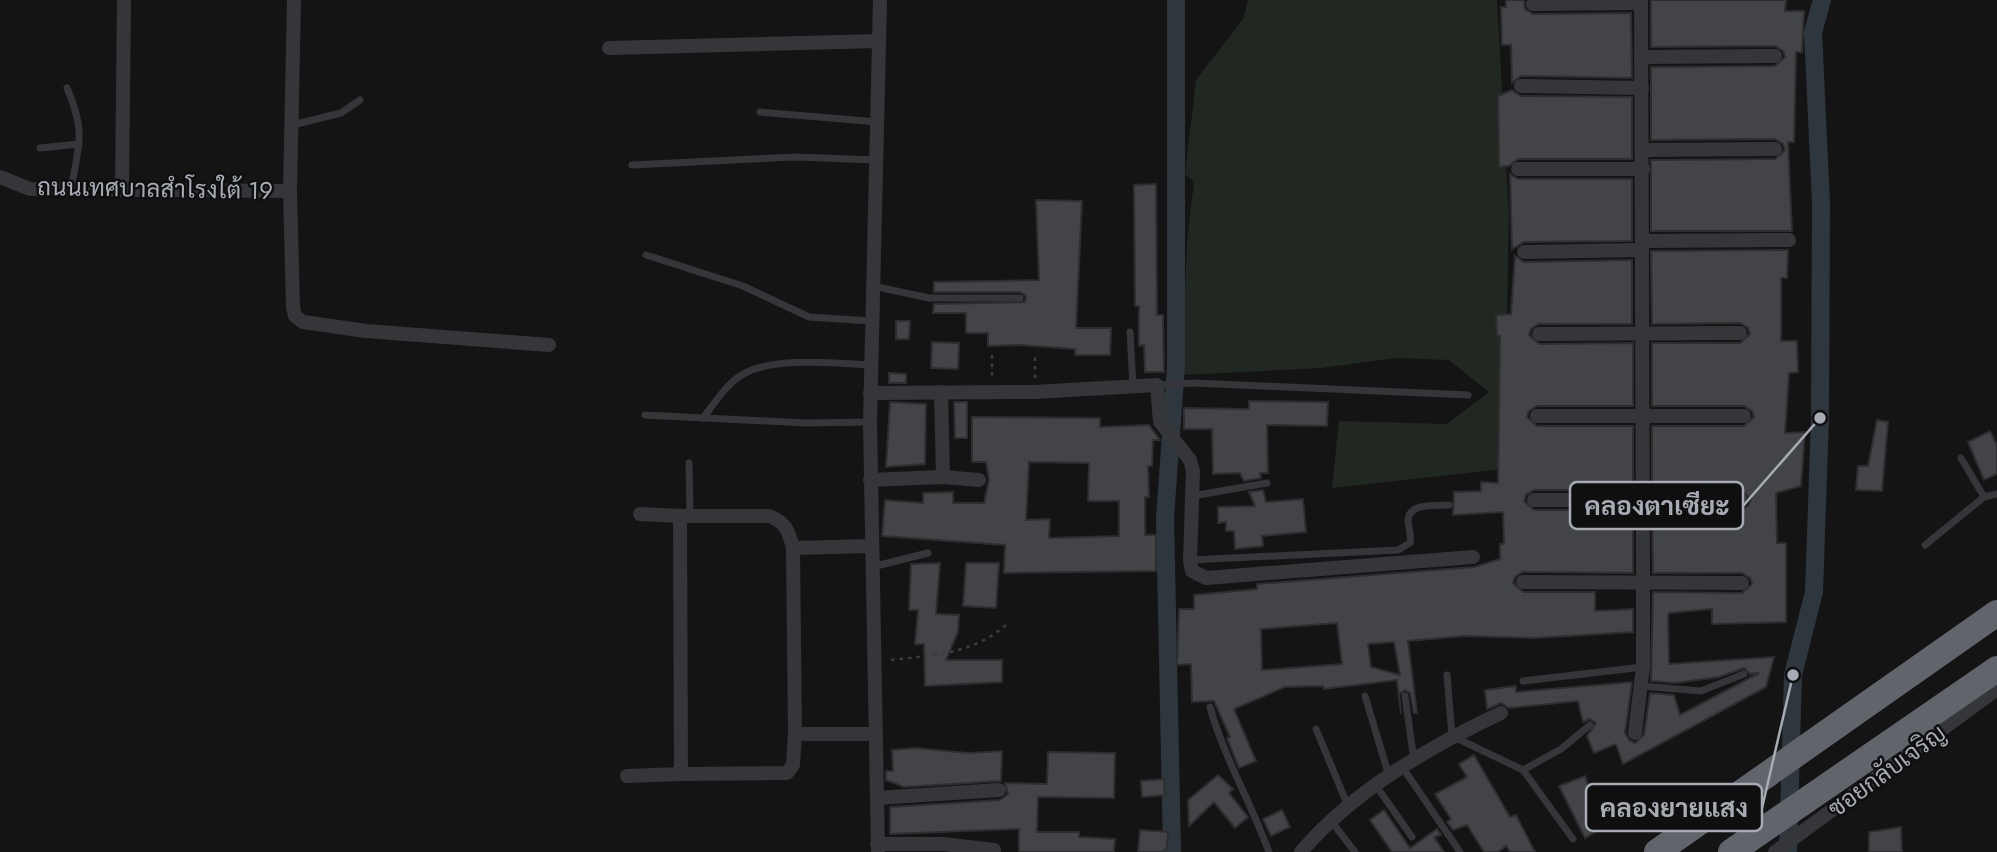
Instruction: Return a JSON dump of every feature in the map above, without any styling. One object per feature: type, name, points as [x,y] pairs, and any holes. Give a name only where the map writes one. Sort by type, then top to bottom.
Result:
[{"type":"highway","points":[[1657,852],[1997,613]]},
{"type":"highway","points":[[1731,852],[1997,668]]},
{"type":"street","points":[[122,190],[124,0]]},
{"type":"street","name":"ถนนเทศบาลสำโรงใต้ 19","points":[[0,177],[30,189],[290,191],[294,0]]},
{"type":"street","points":[[880,0],[870,365],[871,567],[878,848],[994,850]]},
{"type":"street","points":[[1533,4],[1641,2],[1643,667],[1635,733]]},
{"type":"street","points":[[609,48],[880,41]]},
{"type":"street","points":[[1641,57],[1775,56]]},
{"type":"street","points":[[1521,86],[1642,88]]},
{"type":"street","points":[[1643,150],[1775,149]]},
{"type":"street","points":[[1518,169],[1643,169]]},
{"type":"street","points":[[290,191],[293,307],[295,316],[303,322],[366,331],[549,345]]},
{"type":"street","points":[[1524,252],[1789,240]]},
{"type":"street","points":[[1539,334],[1740,333]]},
{"type":"street","points":[[870,393],[1034,392],[1157,385],[1160,422],[1189,460],[1192,496],[1190,561],[1192,571],[1206,578],[1351,560],[1473,557]]},
{"type":"street","points":[[941,392],[943,477]]},
{"type":"street","points":[[1537,416],[1744,416]]},
{"type":"street","points":[[870,480],[943,477],[979,480]]},
{"type":"street","points":[[1534,500],[1741,500]]},
{"type":"street","points":[[627,776],[787,773],[793,765],[795,734],[793,548],[788,529],[779,519],[769,516],[639,514]]},
{"type":"street","points":[[681,775],[685,516]]},
{"type":"street","points":[[793,548],[871,546]]},
{"type":"street","points":[[1523,582],[1742,583]]},
{"type":"street","name":"ซอยกลับเจริญ","points":[[1775,852],[1997,689]]},
{"type":"street","points":[[1301,852],[1331,821],[1408,765],[1452,736],[1501,713]]},
{"type":"street","points":[[795,734],[876,734]]},
{"type":"street","points":[[877,798],[999,790]]},
{"type":"lane","points":[[67,88],[80,117],[79,144],[71,189]]},
{"type":"lane","points":[[291,125],[341,113],[360,100]]},
{"type":"lane","points":[[761,112],[878,122]]},
{"type":"lane","points":[[40,148],[79,144]]},
{"type":"lane","points":[[632,164],[795,157],[876,160]]},
{"type":"lane","points":[[646,255],[743,286],[809,317],[871,321]]},
{"type":"lane","points":[[872,286],[929,298],[1020,298]]},
{"type":"lane","points":[[1130,332],[1133,386]]},
{"type":"lane","points":[[704,418],[728,387],[754,369],[821,363],[870,365]]},
{"type":"lane","points":[[1157,385],[1207,383],[1468,395]]},
{"type":"lane","points":[[645,415],[806,423],[870,422]]},
{"type":"lane","points":[[1961,458],[1984,497]]},
{"type":"lane","points":[[685,516],[690,463]]},
{"type":"lane","points":[[1192,496],[1267,483]]},
{"type":"lane","points":[[1925,545],[1984,497],[1997,495]]},
{"type":"lane","points":[[1351,560],[1406,547],[1411,536],[1408,518],[1410,512],[1417,507],[1449,505]]},
{"type":"lane","points":[[871,567],[928,553]]},
{"type":"lane","points":[[1523,681],[1643,667]]},
{"type":"lane","points":[[1641,686],[1701,691],[1744,674]]},
{"type":"lane","points":[[1447,675],[1452,736],[1523,770],[1573,839]]},
{"type":"lane","points":[[1365,696],[1390,778]]},
{"type":"lane","points":[[1405,696],[1408,765],[1460,852]]},
{"type":"lane","points":[[1210,707],[1220,742],[1258,821],[1269,852]]},
{"type":"lane","points":[[1523,770],[1561,749],[1590,725]]},
{"type":"lane","points":[[1315,729],[1349,807]]},
{"type":"lane","points":[[1377,787],[1412,837]]},
{"type":"lane","points":[[1331,821],[1355,852]]},
{"type":"path","points":[[992,355],[992,392]]},
{"type":"path","points":[[1034,392],[1035,357]]},
{"type":"path","points":[[874,662],[966,650],[989,640],[1007,624]]},
{"type":"shaded area","points":[[1248,0],[1497,0],[1509,215],[1504,469],[1332,488],[1339,421],[1447,424],[1489,392],[1449,360],[1396,358],[1321,368],[1182,375],[1187,241],[1194,182],[1185,174],[1196,80],[1243,19]]},
{"type":"building","points":[[1506,0],[1524,0],[1525,9],[1533,14],[1631,13],[1632,78],[1521,76],[1512,83],[1511,45],[1502,45],[1501,7],[1506,7]]},
{"type":"building","points":[[1651,0],[1786,0],[1785,11],[1804,11],[1802,52],[1796,52],[1794,142],[1788,142],[1792,231],[1651,231],[1651,160],[1775,159],[1785,150],[1783,144],[1775,139],[1651,140],[1651,67],[1775,66],[1785,57],[1783,51],[1775,46],[1651,47]]},
{"type":"building","points":[[1512,90],[1521,96],[1632,97],[1632,159],[1518,159],[1509,166],[1499,167],[1498,96]]},
{"type":"building","points":[[1510,174],[1518,179],[1632,179],[1632,241],[1524,242],[1512,249]]},
{"type":"building","points":[[1156,184],[1157,315],[1163,315],[1164,372],[1145,372],[1144,345],[1139,346],[1139,306],[1135,306],[1134,185]]},
{"type":"building","points":[[1036,200],[1082,201],[1076,328],[1111,328],[1110,355],[1075,355],[1075,349],[988,346],[988,333],[966,333],[966,313],[933,313],[934,304],[1025,302],[1026,296],[1020,292],[934,292],[934,282],[1039,280]]},
{"type":"building","points":[[1788,250],[1787,278],[1781,278],[1781,341],[1797,341],[1798,372],[1789,373],[1785,433],[1805,432],[1801,486],[1776,493],[1777,543],[1786,543],[1786,622],[1712,624],[1712,609],[1669,613],[1668,616],[1669,664],[1774,657],[1766,687],[1623,764],[1616,744],[1594,753],[1587,736],[1596,723],[1590,719],[1583,722],[1578,701],[1509,708],[1501,703],[1487,709],[1485,690],[1516,686],[1516,692],[1632,682],[1625,733],[1629,740],[1635,743],[1644,735],[1650,693],[1674,695],[1680,715],[1759,673],[1750,674],[1744,668],[1719,677],[1675,683],[1651,681],[1653,592],[1742,593],[1752,584],[1750,578],[1742,573],[1653,573],[1652,510],[1741,510],[1749,505],[1751,499],[1741,490],[1652,490],[1652,426],[1744,426],[1754,417],[1752,411],[1744,406],[1652,406],[1652,343],[1740,343],[1750,334],[1748,328],[1740,323],[1652,324],[1651,251]]},
{"type":"building","points":[[1515,256],[1524,262],[1632,260],[1632,324],[1539,324],[1531,329],[1529,335],[1539,344],[1633,343],[1633,406],[1537,406],[1529,411],[1527,417],[1537,426],[1633,426],[1633,490],[1534,490],[1526,495],[1524,501],[1534,510],[1633,510],[1633,573],[1523,572],[1515,577],[1513,583],[1523,592],[1595,592],[1595,611],[1633,609],[1633,632],[1535,638],[1464,636],[1408,641],[1417,713],[1414,713],[1410,693],[1405,690],[1399,694],[1401,714],[1397,680],[1324,689],[1323,686],[1285,687],[1234,709],[1256,761],[1239,768],[1227,738],[1230,737],[1214,701],[1192,702],[1191,664],[1177,665],[1179,609],[1194,609],[1194,595],[1257,589],[1257,584],[1474,567],[1500,559],[1500,544],[1504,544],[1503,512],[1453,515],[1454,492],[1481,491],[1481,482],[1498,483],[1500,336],[1497,336],[1496,315],[1511,314]],"holes":[[[1337,623],[1342,664],[1262,670],[1261,629]],[[1394,642],[1400,675],[1371,667],[1368,644]]]},
{"type":"building","points":[[896,321],[910,321],[909,339],[896,339]]},
{"type":"building","points":[[932,342],[959,343],[958,369],[931,368]]},
{"type":"building","points":[[889,373],[906,374],[906,383],[889,383]]},
{"type":"building","points":[[1249,401],[1328,402],[1327,426],[1267,425],[1268,473],[1260,473],[1261,478],[1244,481],[1240,473],[1213,474],[1212,429],[1184,429],[1184,408],[1249,409]]},
{"type":"building","points":[[890,402],[926,404],[925,464],[886,467]]},
{"type":"building","points":[[954,402],[967,402],[967,438],[955,438]]},
{"type":"building","points":[[972,417],[1100,418],[1100,427],[1149,425],[1160,440],[1153,440],[1152,466],[1148,466],[1149,497],[1145,497],[1145,535],[1156,535],[1156,571],[1004,573],[1005,545],[882,536],[885,500],[923,503],[923,493],[953,492],[953,503],[984,503],[989,480],[986,462],[972,462]],"holes":[[[1029,462],[1089,463],[1088,501],[1119,501],[1119,536],[1049,538],[1050,519],[1026,520]]]},
{"type":"building","points":[[1877,420],[1888,422],[1882,491],[1856,490],[1858,466],[1868,466]]},
{"type":"building","points":[[1990,431],[1997,445],[1997,474],[1984,480],[1968,442]]},
{"type":"building","points":[[1263,490],[1266,502],[1303,499],[1306,532],[1262,536],[1263,546],[1235,549],[1234,531],[1226,531],[1226,522],[1218,523],[1218,507],[1255,506],[1249,492]]},
{"type":"building","points":[[940,563],[936,614],[959,615],[958,632],[946,660],[1002,660],[1002,682],[925,686],[924,644],[915,644],[918,610],[909,610],[911,564]]},
{"type":"building","points":[[966,563],[999,563],[996,608],[963,606]]},
{"type":"building","points":[[915,748],[968,753],[1002,751],[1001,781],[904,787],[886,780],[886,771],[893,771],[892,750]]},
{"type":"building","points":[[1048,752],[1115,753],[1114,798],[1038,797],[1037,832],[1079,832],[1079,837],[1115,839],[1114,852],[1019,852],[1019,829],[890,834],[890,807],[1000,800],[1008,794],[1005,783],[1047,784]]},
{"type":"building","points":[[1474,755],[1510,817],[1516,815],[1535,852],[1510,852],[1506,846],[1498,852],[1484,852],[1467,825],[1453,830],[1447,822],[1451,819],[1435,794],[1467,777],[1459,764]]},
{"type":"building","points":[[1218,775],[1233,789],[1229,793],[1248,817],[1235,828],[1214,802],[1189,826],[1188,800]]},
{"type":"building","points":[[1585,776],[1595,804],[1612,802],[1615,820],[1585,838],[1559,786]]},
{"type":"building","points":[[1164,779],[1165,795],[1142,797],[1141,781]]},
{"type":"building","points":[[1282,810],[1290,827],[1271,836],[1263,819]]},
{"type":"building","points":[[1384,810],[1410,848],[1437,829],[1441,835],[1434,837],[1444,852],[1392,852],[1370,820]]},
{"type":"building","points":[[1901,827],[1902,852],[1869,852],[1869,832]]},
{"type":"building","points":[[1140,830],[1168,832],[1167,848],[1163,852],[1138,852]]},
{"type":"waterway","points":[[1172,851],[1165,517],[1176,366],[1176,0]]},
{"type":"waterway","points":[[1788,852],[1793,675],[1814,592],[1820,418],[1821,203],[1813,32],[1822,0]]},
{"type":"place","name":"คลองตาเซียะ","points":[[1820,418]]},
{"type":"place","name":"คลองยายแสง","points":[[1793,675]]}]
